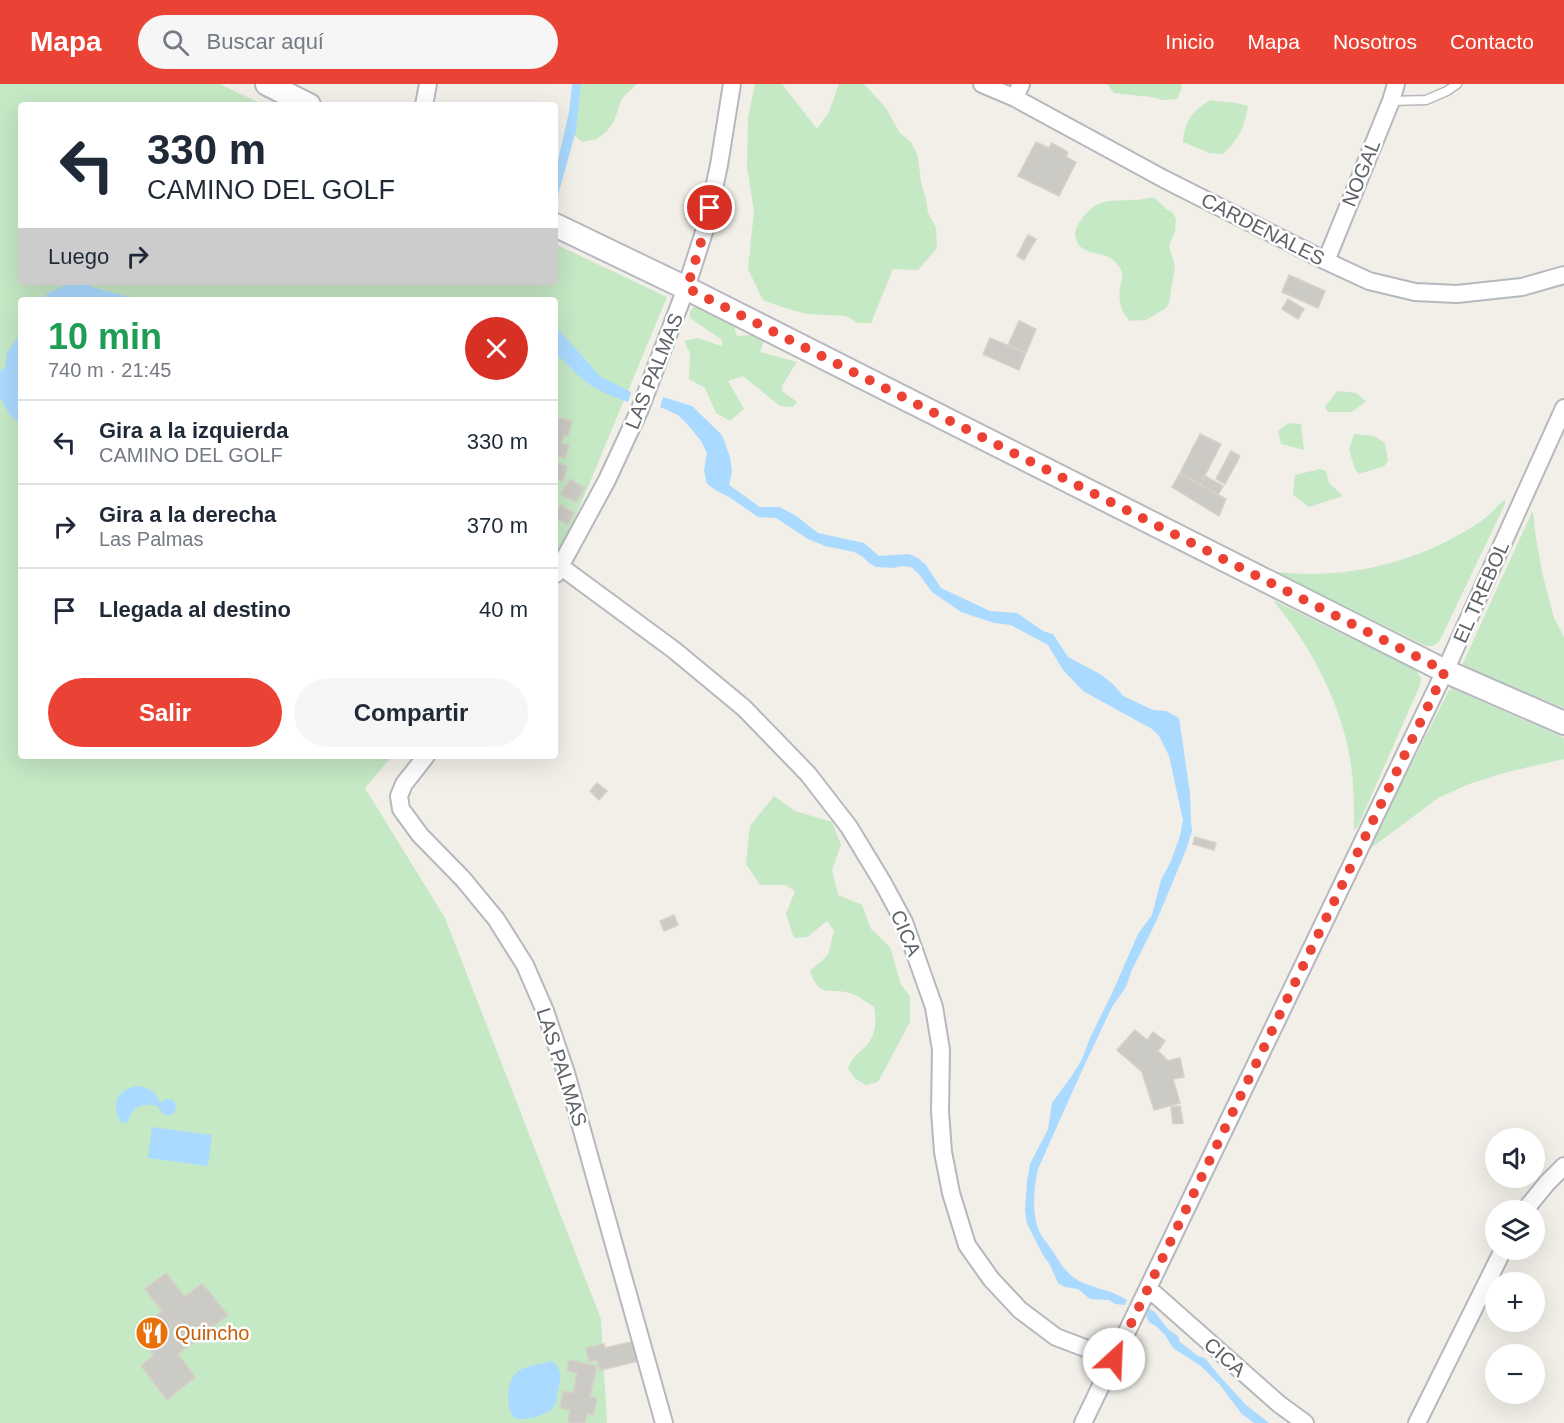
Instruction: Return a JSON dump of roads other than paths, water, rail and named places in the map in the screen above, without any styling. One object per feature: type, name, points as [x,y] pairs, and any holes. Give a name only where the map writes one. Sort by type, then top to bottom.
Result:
[{"type":"street","points":[[267,84],[303,102]]},
{"type":"street","points":[[425,102],[428,84]]},
{"type":"street","name":"LAS PALMAS","points":[[558,570],[607,480],[640,409],[687,288],[705,229],[719,165],[732,84]]},
{"type":"street","name":"CARDENALES","points":[[982,84],[1018,91],[1164,179],[1369,281],[1415,292],[1457,294],[1522,287],[1564,275]]},
{"type":"street","name":"NOGAL","points":[[1326,261],[1391,101],[1395,84]]},
{"type":"street","points":[[558,226],[687,288],[1445,671],[1564,723]]},
{"type":"street","name":"EL TREBOL","points":[[1083,1423],[1445,671],[1564,408]]},
{"type":"street","name":"CICA","points":[[558,570],[674,650],[744,708],[808,774],[849,827],[904,922],[934,1007],[941,1050],[940,1111],[943,1152],[951,1193],[967,1245],[991,1279],[1020,1310],[1056,1336],[1114,1359]]},
{"type":"street","name":"LAS PALMAS","points":[[424,759],[404,784],[399,796],[401,809],[420,835],[463,879],[496,919],[525,965],[545,1011],[569,1085],[664,1423]]},
{"type":"street","points":[[1534,1200],[1564,1166]]},
{"type":"street","points":[[1418,1423],[1498,1260]]},
{"type":"street","name":"CICA","points":[[1148,1288],[1279,1404],[1305,1423]]},
{"type":"lane","points":[[1391,101],[1426,100],[1457,84]]},
{"type":"water","points":[[572,84],[581,84],[576,131],[558,195],[558,160],[569,112]]},
{"type":"water","points":[[67,285],[89,285],[130,297],[45,297],[48,293]]},
{"type":"water","points":[[558,329],[601,377],[631,392],[628,402],[592,386],[558,357]]},
{"type":"water","points":[[18,336],[18,422],[10,415],[0,398],[0,372],[5,367],[7,353]]},
{"type":"water","points":[[663,397],[692,406],[722,435],[730,457],[732,472],[729,485],[760,507],[779,507],[795,515],[818,533],[864,543],[879,556],[909,554],[918,558],[926,565],[941,588],[990,611],[1017,613],[1043,631],[1053,634],[1068,657],[1100,674],[1123,696],[1153,710],[1166,711],[1179,718],[1190,793],[1192,831],[1156,922],[1126,987],[1112,1007],[1038,1169],[1035,1190],[1034,1211],[1038,1229],[1065,1269],[1079,1281],[1127,1300],[1125,1305],[1115,1304],[1109,1300],[1090,1299],[1078,1289],[1065,1287],[1058,1283],[1027,1224],[1025,1211],[1030,1164],[1048,1129],[1052,1103],[1082,1059],[1138,934],[1152,915],[1161,880],[1180,836],[1183,820],[1169,756],[1159,736],[1152,729],[1083,691],[1063,670],[1048,645],[1011,625],[994,623],[961,612],[932,592],[911,567],[876,567],[854,552],[825,546],[808,539],[776,518],[758,517],[717,491],[707,484],[704,470],[707,453],[701,441],[678,415],[660,407]]},
{"type":"water","points":[[137,1086],[151,1091],[160,1103],[165,1099],[173,1100],[176,1105],[175,1112],[170,1116],[163,1114],[157,1106],[142,1105],[135,1109],[128,1122],[121,1123],[116,1110],[117,1099],[124,1091]]},
{"type":"water","points":[[152,1127],[212,1135],[208,1166],[148,1158]]},
{"type":"water","points":[[1149,1309],[1154,1311],[1168,1329],[1178,1336],[1180,1342],[1198,1356],[1205,1358],[1246,1405],[1269,1423],[1254,1423],[1241,1413],[1220,1385],[1201,1366],[1173,1348],[1165,1335],[1149,1322],[1146,1316]]},
{"type":"water","points":[[552,1361],[560,1374],[557,1398],[553,1408],[534,1417],[517,1419],[511,1412],[508,1399],[512,1379],[520,1370]]},
{"type":"place","name":"Quincho","points":[[152,1333]]}]
